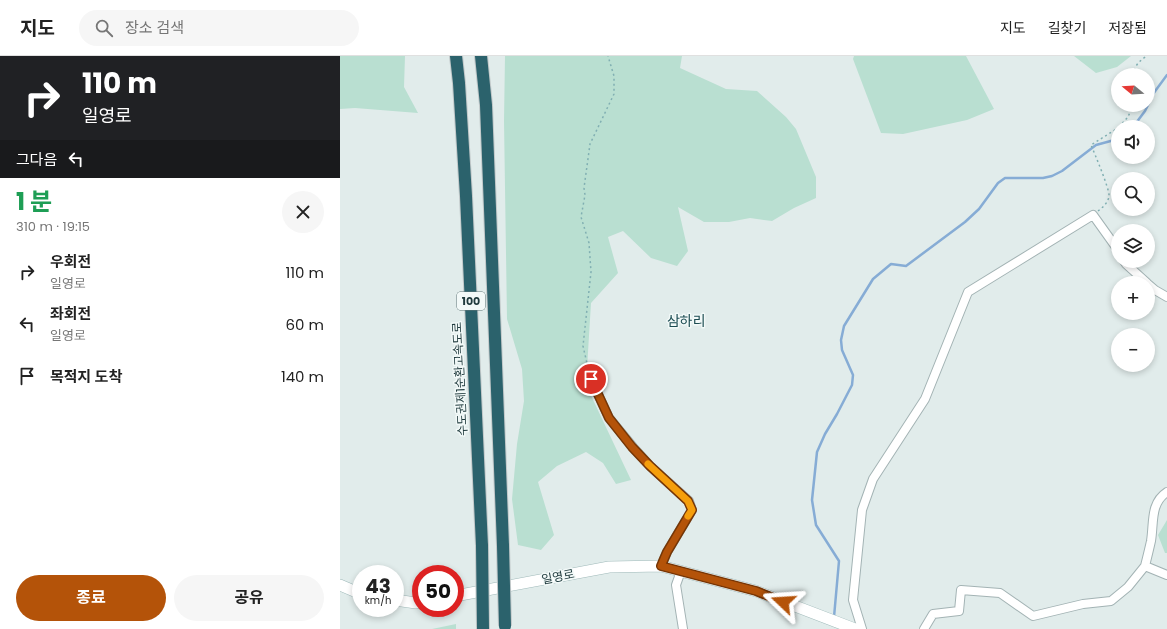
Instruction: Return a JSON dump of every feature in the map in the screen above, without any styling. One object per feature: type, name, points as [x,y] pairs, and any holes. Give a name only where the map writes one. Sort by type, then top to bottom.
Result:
[{"type":"highway","name":"수도권제1순환고속도로","points":[[456,56],[466,196],[482,546],[483,629]]},
{"type":"highway","name":"100","points":[[481,56],[486,105],[503,546],[504,626]]},
{"type":"main road","name":"일영로","points":[[464,594],[609,568],[661,566],[756,591],[854,629]]},
{"type":"main road","points":[[340,585],[352,590]]},
{"type":"street","points":[[862,629],[853,600],[862,510],[873,479],[925,399],[968,292],[1093,215],[1111,240]]},
{"type":"street","points":[[1131,268],[1139,276]]},
{"type":"street","points":[[1155,290],[1167,297]]},
{"type":"street","points":[[591,379],[609,418],[632,447],[650,466],[688,501],[692,510],[667,552],[661,566]]},
{"type":"street","points":[[924,629],[933,614],[959,611],[961,590],[1000,593],[1033,616],[1083,604],[1111,601],[1128,587],[1145,566],[1156,505],[1161,496],[1167,492]]},
{"type":"street","points":[[1145,566],[1167,575]]},
{"type":"street","points":[[681,571],[676,584],[683,629]]},
{"type":"path","points":[[591,379],[583,346],[590,272],[589,243],[581,217],[585,195],[584,188],[590,144],[614,94],[614,76],[608,56]]},
{"type":"path","points":[[1136,68],[1140,60],[1147,56]]},
{"type":"path","points":[[1093,215],[1107,203],[1110,195],[1091,145],[1111,133]]},
{"type":"green space","points":[[340,56],[405,56],[404,87],[418,113],[355,108],[340,109]]},
{"type":"green space","points":[[505,56],[682,56],[680,68],[726,89],[757,91],[786,117],[796,129],[816,177],[816,198],[794,208],[772,221],[750,218],[729,222],[704,222],[678,207],[688,251],[677,266],[651,258],[623,231],[608,237],[618,273],[591,303],[586,385],[631,480],[616,484],[603,463],[586,452],[557,466],[538,482],[554,535],[541,550],[518,545],[512,499],[517,444],[524,401],[522,369],[507,319],[504,121]]},
{"type":"green space","points":[[854,56],[966,56],[994,109],[967,120],[903,134],[881,133],[853,59]]},
{"type":"green space","points":[[1074,56],[1131,56],[1117,67],[1096,73]]},
{"type":"green space","points":[[1167,520],[1167,553],[1165,553],[1158,535]]},
{"type":"green space","points":[[456,624],[456,629],[432,629]]},
{"type":"waterway","points":[[1155,91],[1167,75]]},
{"type":"waterway","points":[[1138,120],[1144,112]]},
{"type":"waterway","points":[[834,617],[839,561],[816,525],[812,500],[817,452],[825,434],[852,385],[853,375],[842,350],[841,340],[844,326],[873,279],[891,264],[906,266],[965,222],[979,209],[998,183],[1005,178],[1043,178],[1052,176],[1062,171],[1096,145],[1111,141]]},
{"type":"slow traffic","points":[[648,464],[688,501],[692,510],[688,516]]},
{"type":"district","name":"삼하리","points":[[686,321]]},
{"type":"route","points":[[591,379],[609,418],[632,447],[650,466],[688,501],[692,510],[667,552],[661,566],[756,591],[783,602]]}]
